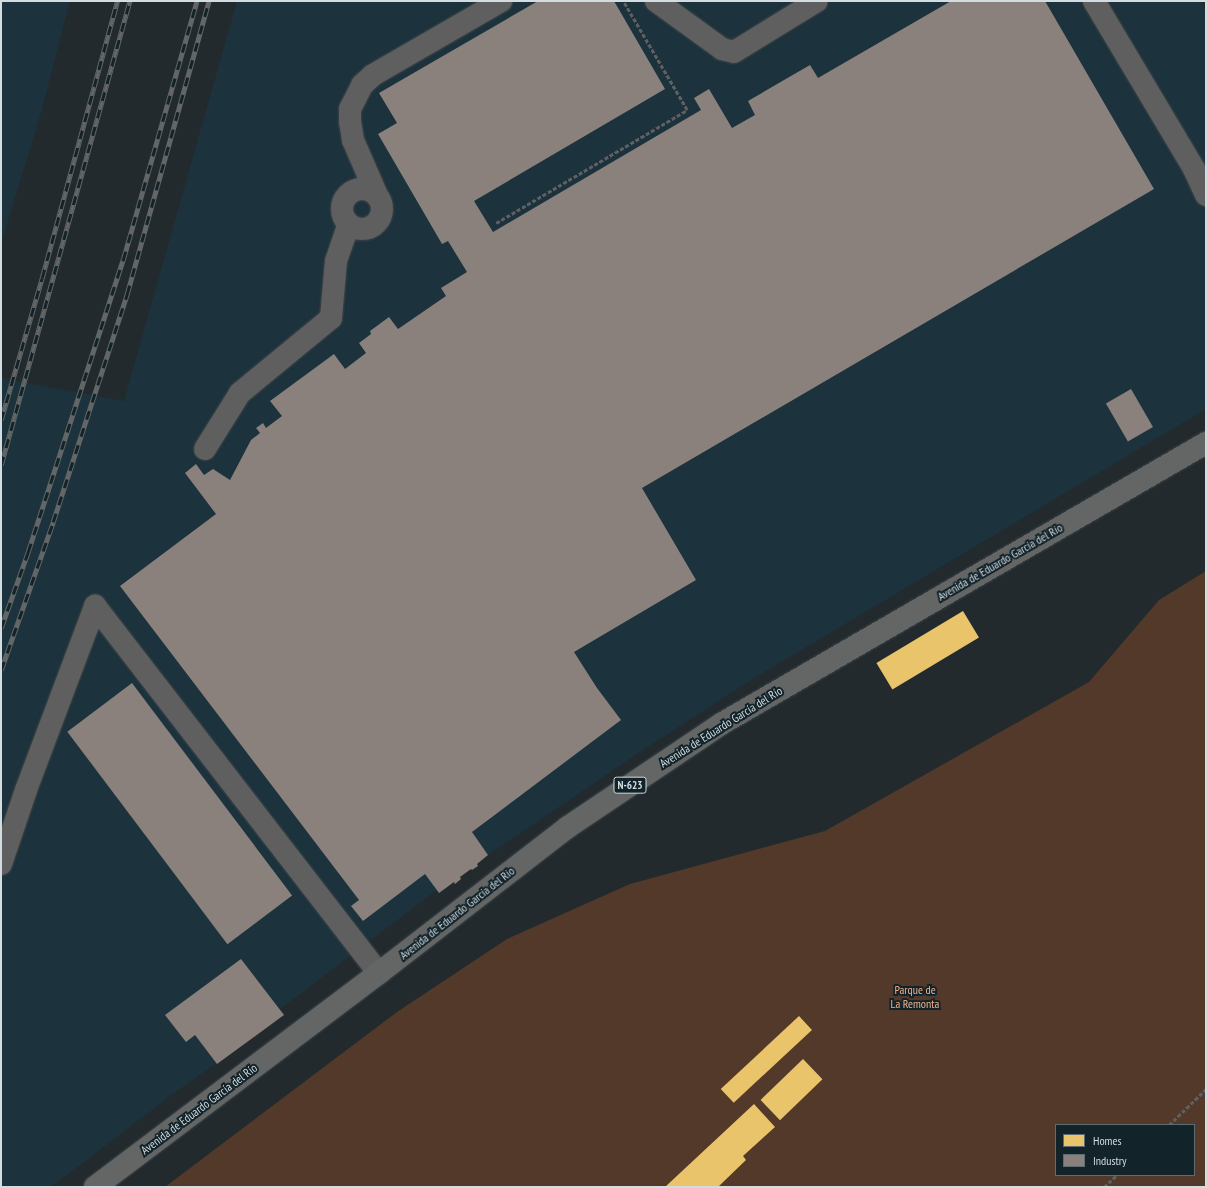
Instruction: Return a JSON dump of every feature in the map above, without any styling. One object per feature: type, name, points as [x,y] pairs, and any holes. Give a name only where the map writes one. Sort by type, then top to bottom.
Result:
[{"type":"highway","name":"Avenida de Eduardo García del Río","points":[[95,1187],[379,973],[568,827],[721,724],[1206,443]]},
{"type":"lane","points":[[353,140],[383,207],[382,216],[378,222],[372,227],[364,230],[356,229],[349,224],[344,218],[342,210],[352,171],[353,140],[350,109],[355,96],[372,75],[501,1]]},
{"type":"lane","points":[[656,1],[722,49],[734,52],[806,4]]},
{"type":"lane","points":[[1094,1],[1194,168],[1206,195]]},
{"type":"lane","points":[[347,195],[361,188],[376,193]]},
{"type":"lane","points":[[205,449],[240,393],[331,318],[336,261],[349,224]]},
{"type":"lane","points":[[1,864],[26,790],[95,606],[379,973]]},
{"type":"path","points":[[496,223],[687,110],[623,1]]},
{"type":"path","points":[[1170,1124],[1206,1089]]},
{"type":"path","points":[[1104,1187],[1116,1176]]},
{"type":"shaded area","points":[[1,1],[70,1],[41,113],[1,244]]},
{"type":"shaded area","points":[[237,1],[1200,1],[1206,10],[1206,409],[751,680],[643,750],[488,855],[439,893],[437,890],[280,1009],[284,1015],[173,1094],[51,1187],[1,1187],[1,378],[124,401]]},
{"type":"green space","name":"Parque de La Remonta","points":[[1206,571],[1206,1187],[165,1187],[397,1012],[507,939],[630,884],[825,831],[1089,682],[1159,600]]},
{"type":"building: Homes","points":[[963,611],[979,638],[892,690],[876,663]]},
{"type":"building: Homes","points":[[799,1016],[812,1030],[734,1103],[721,1089]]},
{"type":"building: Homes","points":[[803,1059],[822,1079],[780,1120],[761,1100]]},
{"type":"building: Homes","points":[[754,1104],[775,1127],[743,1156],[746,1160],[718,1187],[665,1187]]},
{"type":"building: Industry","points":[[538,1],[614,1],[665,89],[474,201],[493,232],[701,110],[694,98],[709,89],[732,128],[755,115],[748,101],[810,65],[818,78],[951,1],[1045,1],[1154,189],[642,488],[696,580],[574,652],[597,688],[621,720],[472,832],[488,855],[477,864],[478,866],[460,877],[461,879],[455,884],[454,882],[439,893],[425,874],[363,921],[351,906],[359,900],[120,586],[216,514],[185,473],[196,464],[204,475],[213,469],[230,480],[251,440],[260,433],[256,428],[263,423],[266,428],[282,416],[270,401],[334,354],[345,369],[366,353],[359,343],[371,334],[370,331],[389,317],[398,329],[446,296],[441,288],[467,272],[448,241],[442,244],[378,134],[397,123],[379,93]]},
{"type":"building: Industry","points":[[1131,389],[1153,427],[1128,442],[1106,404]]},
{"type":"building: Industry","points":[[132,683],[292,895],[227,944],[67,732]]},
{"type":"building: Industry","points":[[241,959],[284,1015],[217,1064],[195,1035],[186,1042],[165,1015]]},
{"type":"railway","points":[[1,420],[42,278],[117,1]]},
{"type":"railway","points":[[1,465],[130,1]]},
{"type":"railway","points":[[1,628],[28,552],[123,260],[197,1]]},
{"type":"railway","points":[[1,670],[53,522],[127,294],[209,1]]}]
